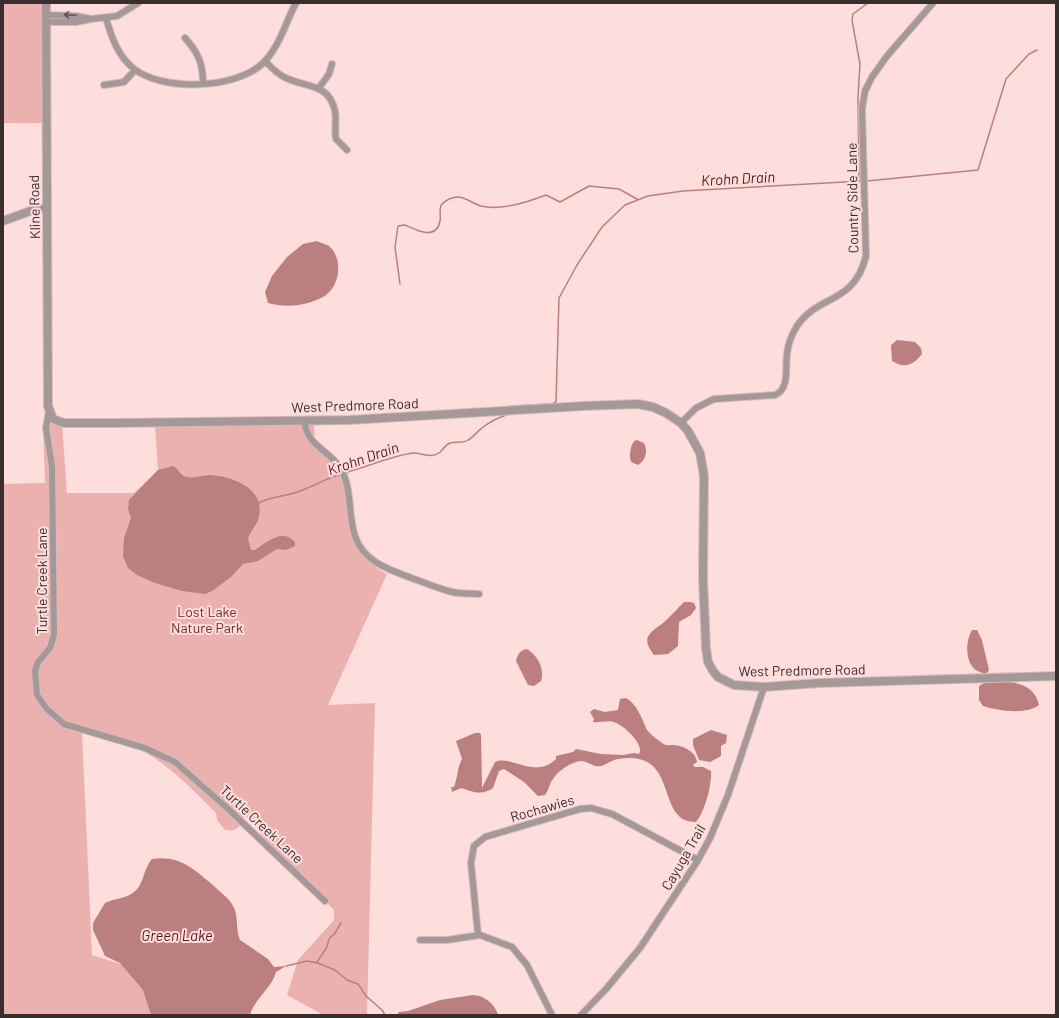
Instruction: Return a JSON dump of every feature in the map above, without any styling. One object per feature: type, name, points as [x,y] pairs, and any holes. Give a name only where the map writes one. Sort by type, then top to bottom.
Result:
[{"type":"street","name":"Kline Road","points":[[46,3],[49,412]]},
{"type":"street","points":[[46,18],[76,16],[91,19],[106,18],[117,16],[138,3]]},
{"type":"street","points":[[106,18],[114,44],[124,59],[135,70],[168,82],[222,82],[239,78],[251,72],[265,60],[277,46],[296,3]]},
{"type":"street","name":"Country Side Lane","points":[[681,424],[696,408],[714,399],[775,395],[780,392],[785,384],[787,353],[791,337],[799,324],[815,309],[843,293],[855,282],[866,256],[862,109],[864,91],[887,56],[933,3]]},
{"type":"street","points":[[185,38],[193,47],[202,64],[203,83]]},
{"type":"street","points":[[265,60],[274,71],[284,77],[319,88],[326,93],[335,111],[336,139],[347,150]]},
{"type":"street","points":[[319,88],[329,74],[332,64]]},
{"type":"street","points":[[104,85],[124,82],[135,70]]},
{"type":"street","points":[[3,221],[33,210],[47,208]]},
{"type":"street","name":"West Predmore Road","points":[[49,412],[53,419],[64,423],[350,420],[638,404],[653,407],[666,413],[681,424],[688,431],[700,453],[704,476],[703,578],[706,648],[708,662],[713,672],[728,683],[744,686],[764,687],[820,683],[1056,676]]},
{"type":"street","name":"Turtle Creek Lane","points":[[49,412],[46,428],[52,467],[54,635],[50,648],[38,662],[34,671],[37,695],[43,705],[64,724],[145,748],[175,762],[220,801],[325,901]]},
{"type":"street","points":[[304,420],[306,432],[313,442],[329,455],[344,473],[347,482],[352,527],[358,544],[363,551],[382,566],[415,579],[453,592],[479,594]]},
{"type":"street","name":"Cayuga Trail","points":[[581,1015],[606,989],[640,948],[698,860],[710,838],[728,795],[764,687]]},
{"type":"street","name":"Rochawies","points":[[478,935],[471,863],[474,846],[485,836],[580,809],[591,808],[612,814],[698,860]]},
{"type":"street","points":[[420,940],[447,940],[478,935],[490,937],[512,946],[527,966],[552,1015]]},
{"type":"green space","points":[[3,3],[45,3],[44,123],[3,123]]},
{"type":"green space","name":"Lost Lake Nature Park","points":[[314,423],[315,441],[345,478],[352,528],[362,554],[378,569],[387,574],[328,705],[375,703],[367,1015],[323,1015],[287,995],[298,960],[334,920],[334,910],[270,847],[257,827],[244,815],[242,823],[238,828],[235,830],[224,829],[217,820],[216,813],[185,782],[150,755],[119,740],[82,732],[92,955],[222,996],[231,1015],[3,1015],[3,484],[45,483],[43,424],[62,424],[67,493],[134,493],[158,470],[155,426]]},
{"type":"water","points":[[317,241],[329,246],[337,258],[338,273],[329,293],[316,300],[303,304],[289,306],[268,303],[265,292],[272,276],[287,257],[303,244]]},
{"type":"water","points":[[897,340],[915,342],[921,348],[922,354],[908,365],[901,365],[892,361],[891,345]]},
{"type":"water","points":[[637,440],[644,443],[646,449],[646,455],[643,461],[638,465],[631,462],[630,457],[630,452],[634,441]]},
{"type":"water","points":[[173,466],[185,476],[193,478],[209,475],[227,478],[244,485],[251,491],[257,498],[259,516],[248,538],[251,550],[255,550],[270,540],[280,536],[290,538],[295,542],[295,546],[286,550],[277,549],[258,561],[243,564],[231,577],[212,591],[205,594],[182,591],[155,583],[137,575],[128,568],[123,556],[124,538],[131,518],[128,509],[129,500],[158,470]]},
{"type":"water","points":[[684,602],[694,603],[696,608],[691,615],[679,622],[678,646],[668,654],[654,655],[648,644],[648,636],[669,618]]},
{"type":"water","points":[[972,630],[977,630],[982,640],[989,670],[987,673],[980,672],[975,669],[968,658],[967,650],[969,636]]},
{"type":"water","points":[[527,649],[540,663],[542,672],[541,681],[534,686],[528,685],[516,661],[520,653]]},
{"type":"water","points":[[986,682],[1010,682],[1025,686],[1036,697],[1039,705],[1020,711],[1004,711],[983,706],[979,700],[979,686]]},
{"type":"water","points":[[626,698],[636,707],[647,730],[653,736],[665,745],[674,745],[689,750],[696,758],[697,762],[693,765],[695,767],[703,767],[711,771],[707,798],[702,812],[696,822],[683,819],[675,811],[659,774],[651,764],[638,759],[618,759],[601,766],[593,765],[584,761],[573,763],[565,767],[555,776],[545,795],[538,796],[524,782],[504,769],[499,771],[493,788],[485,792],[481,793],[461,788],[452,792],[451,787],[454,787],[462,759],[456,741],[475,733],[480,733],[481,735],[482,788],[495,762],[501,760],[531,767],[540,767],[548,765],[556,759],[556,756],[573,752],[576,749],[601,754],[639,754],[639,745],[632,735],[623,727],[609,721],[593,722],[594,719],[590,712],[594,709],[605,712],[618,710],[620,699]]},
{"type":"water","points":[[711,730],[727,735],[726,743],[721,746],[721,756],[710,762],[699,760],[693,745],[693,739]]},
{"type":"water","name":"Green Lake","points":[[152,859],[171,859],[186,865],[201,875],[226,897],[233,906],[236,914],[240,940],[268,959],[274,967],[286,966],[276,972],[271,983],[252,1009],[250,1015],[151,1015],[143,990],[120,963],[105,956],[93,930],[93,923],[105,903],[127,896],[137,889]]},
{"type":"water","points":[[473,995],[485,998],[492,1004],[498,1015],[397,1015],[399,1012],[408,1011],[440,1000]]},
{"type":"waterway","points":[[859,182],[858,97],[860,64],[852,20],[853,14],[868,3]]},
{"type":"waterway","name":"Krohn Drain","points":[[867,181],[978,170],[1006,79],[1029,54],[1037,50]]},
{"type":"waterway","name":"Krohn Drain","points":[[511,406],[552,404],[556,402],[559,298],[577,265],[602,227],[625,205],[648,196],[683,191],[863,181]]},
{"type":"waterway","points":[[400,284],[395,247],[398,226],[405,225],[425,232],[434,231],[438,227],[440,221],[441,205],[451,198],[461,197],[481,206],[506,207],[546,195],[560,202],[589,186],[619,189],[637,199]]},
{"type":"waterway","name":"Krohn Drain","points":[[344,473],[412,453],[436,455],[448,444],[466,441],[480,429],[498,418],[509,414]]},
{"type":"waterway","name":"Krohn Drain","points":[[259,503],[268,499],[295,493],[341,474]]},
{"type":"waterway","points":[[317,962],[327,947],[329,939],[341,923]]},
{"type":"waterway","points":[[286,966],[307,961],[318,963],[335,970],[347,980],[358,984],[366,996],[382,1010],[385,1015]]}]
